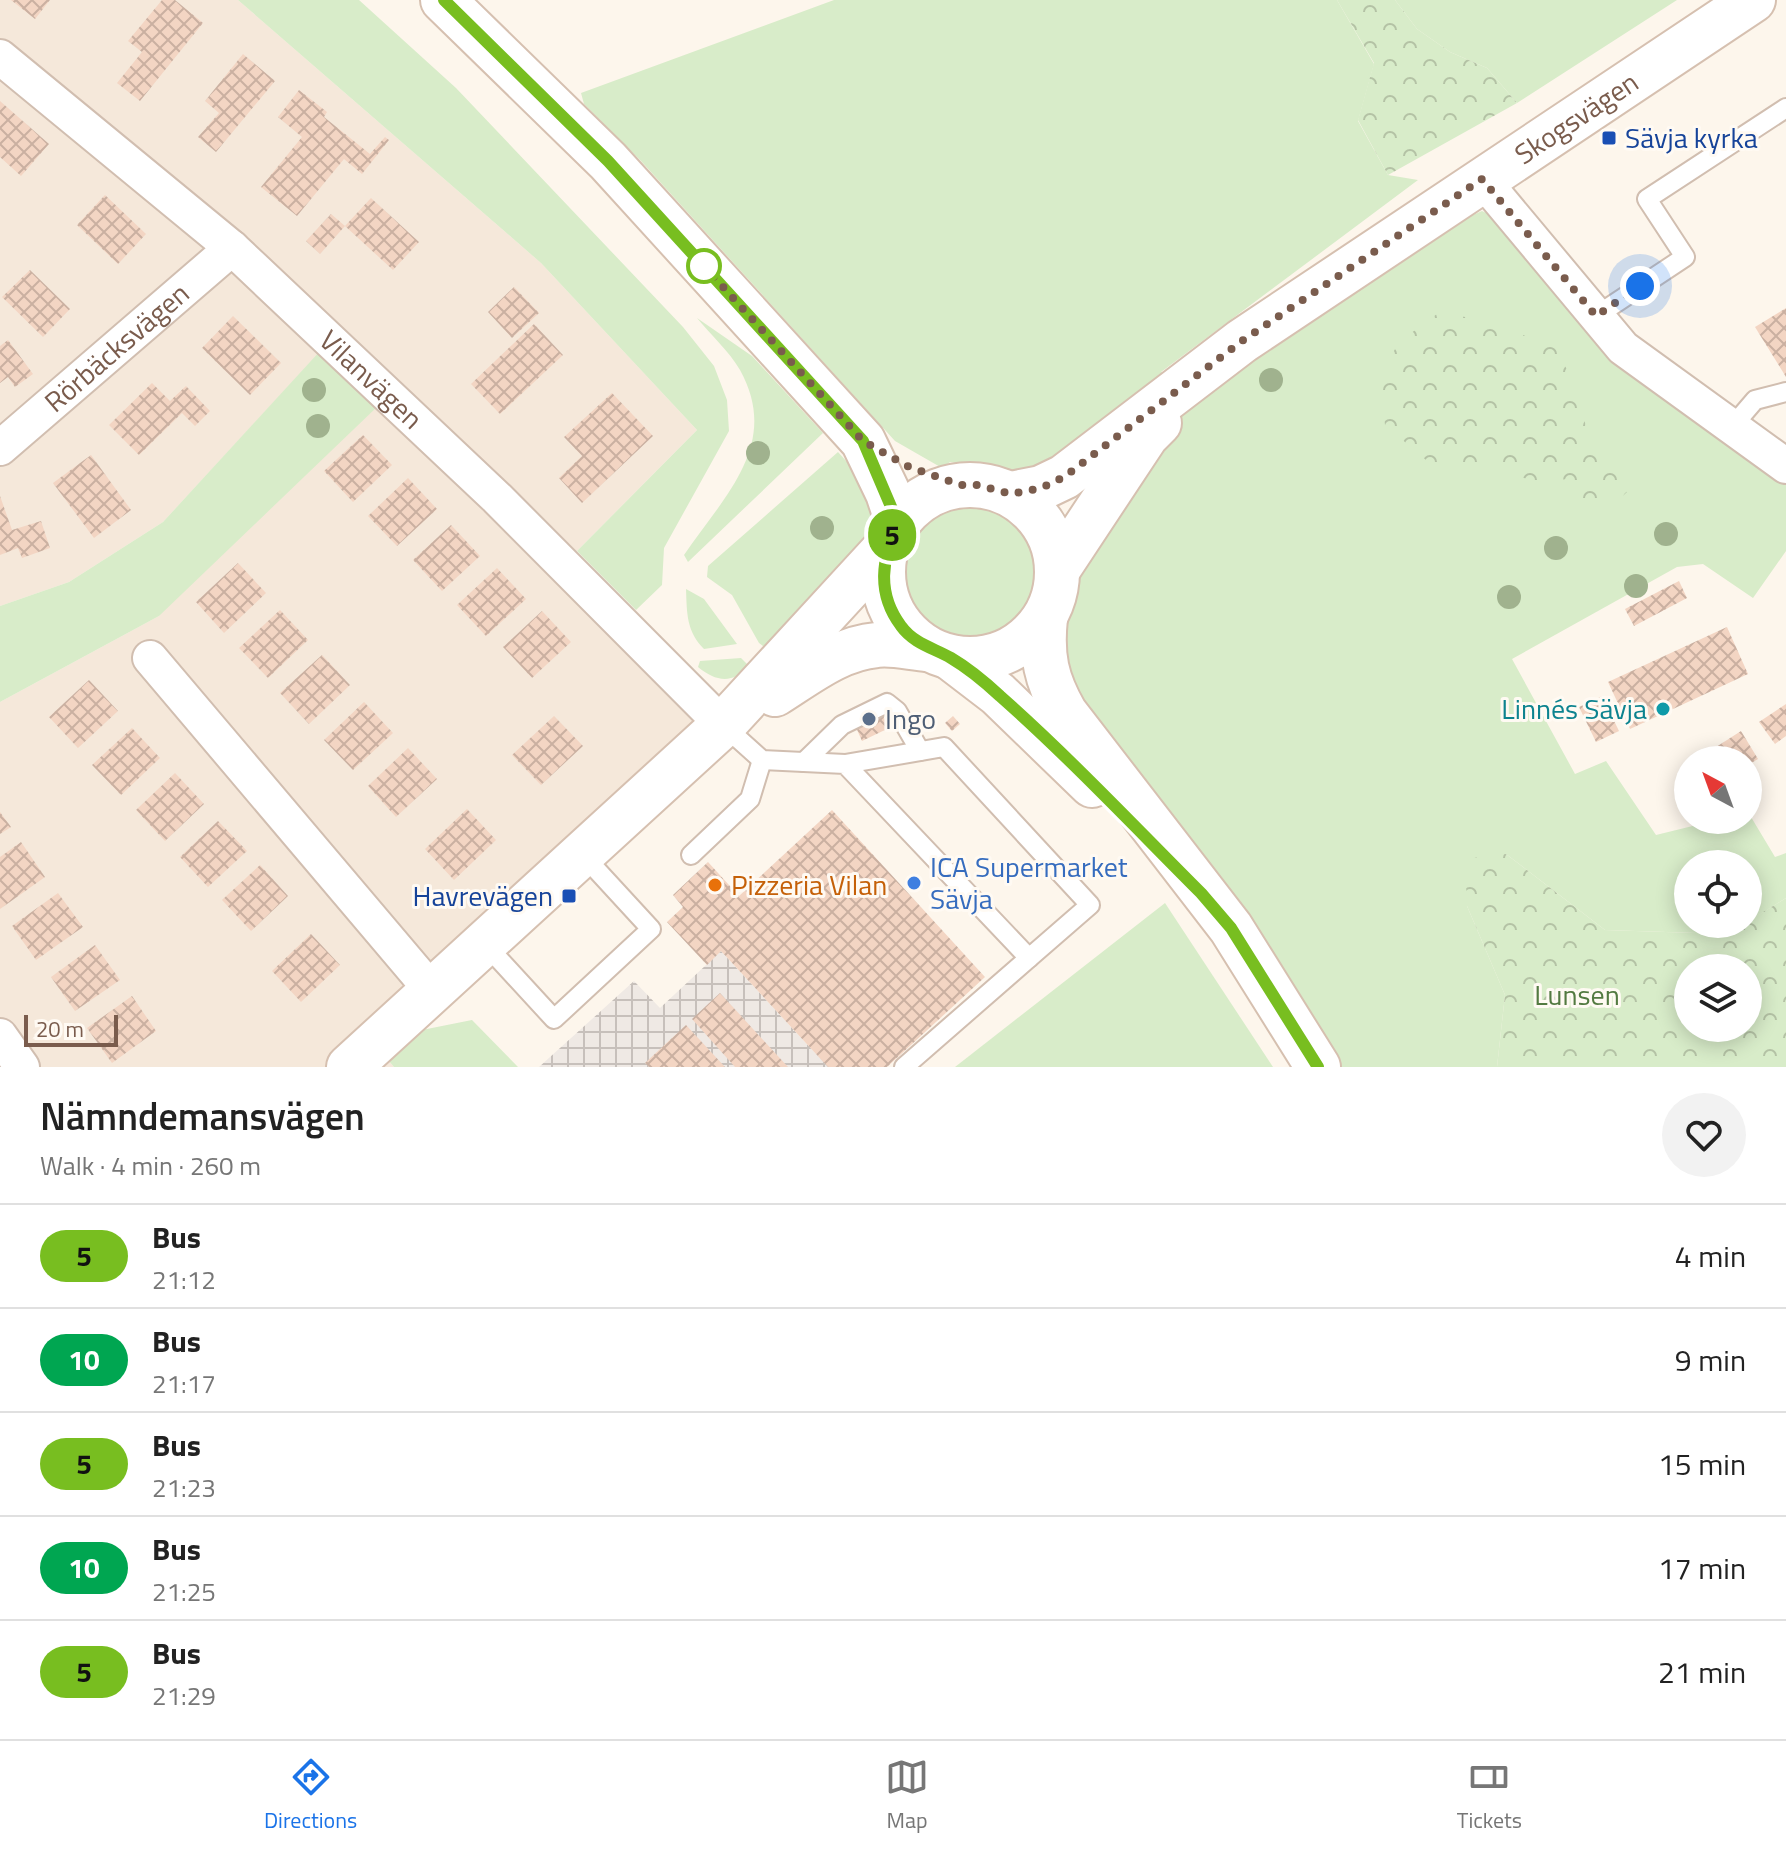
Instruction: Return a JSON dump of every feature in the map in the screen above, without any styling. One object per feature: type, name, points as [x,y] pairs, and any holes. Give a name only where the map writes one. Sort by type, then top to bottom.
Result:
[{"type":"main road","points":[[443,0],[608,161],[863,441],[909,467],[961,485],[978,485],[1011,494],[1031,509],[1047,529],[1058,569],[1056,591],[1045,618],[1042,653],[1052,691],[1201,893],[1231,928],[1318,1067]]},
{"type":"main road","name":"Skogsvägen","points":[[1011,494],[1041,488],[1064,477],[1242,341],[1753,0]]},
{"type":"main road","name":"Skogsvägen","points":[[1058,569],[1146,436],[1242,341]]},
{"type":"main road","points":[[863,441],[892,536],[882,574],[887,602],[902,628],[998,694],[1201,893]]},
{"type":"main road","points":[[349,1067],[723,725],[892,536],[916,503],[961,485]]},
{"type":"main road","points":[[723,725],[841,654],[880,644],[985,659],[1015,648],[1045,618]]},
{"type":"street","name":"Vilanvägen","points":[[0,57],[232,248],[497,498],[723,725]]},
{"type":"street","points":[[1482,179],[1623,348],[1731,428],[1782,458]]},
{"type":"street","name":"Rörbäcksvägen","points":[[0,448],[232,248]]},
{"type":"street","points":[[150,658],[433,992]]},
{"type":"street","points":[[0,1036],[22,1067]]},
{"type":"lane","points":[[1596,316],[1685,257],[1647,199],[1786,108]]},
{"type":"lane","points":[[1731,428],[1755,400],[1786,392]]},
{"type":"lane","points":[[804,762],[842,725],[887,703],[897,711],[920,751]]},
{"type":"lane","points":[[723,725],[762,760],[845,764],[944,747],[1090,905],[904,1067]]},
{"type":"lane","points":[[691,855],[750,799],[762,760]]},
{"type":"lane","points":[[845,764],[1029,958]]},
{"type":"lane","points":[[485,944],[554,1019],[574,1001],[651,929],[582,854]]},
{"type":"shaded area","points":[[0,0],[238,0],[541,263],[697,430],[563,565],[697,721],[361,1030],[394,1067],[0,1067],[0,702],[159,616],[321,351],[163,522],[69,582],[0,606]]},
{"type":"shaded area","points":[[721,951],[828,1067],[539,1067],[634,981],[660,1008]]},
{"type":"green space","points":[[238,0],[359,0],[456,88],[683,327],[714,366],[727,400],[729,431],[664,548],[662,585],[636,610],[577,551],[697,430],[541,263]]},
{"type":"green space","points":[[834,0],[1337,0],[1374,64],[1358,121],[1388,175],[1418,180],[1161,372],[1170,373],[1037,477],[950,462],[942,468],[895,441],[641,161],[584,104],[581,93]]},
{"type":"green space","points":[[1337,0],[1395,0],[1417,29],[1450,52],[1487,68],[1517,103],[1388,175],[1358,120],[1374,63]]},
{"type":"green space","points":[[1395,0],[1677,0],[1517,103],[1487,68],[1450,52],[1417,29]]},
{"type":"green space","points":[[1482,211],[1505,222],[1786,472],[1786,551],[1753,598],[1703,564],[1677,567],[1512,659],[1575,774],[1606,761],[1656,835],[1674,831],[1674,834],[1761,834],[1775,857],[1786,853],[1786,898],[1762,913],[1762,850],[1674,850],[1674,932],[1605,930],[1506,854],[1467,906],[1505,995],[1497,1067],[1336,1067],[1077,711],[1053,639],[1098,523],[1142,457],[1185,410],[1239,364],[1446,227]]},
{"type":"green space","points":[[1441,311],[1501,326],[1557,349],[1579,395],[1590,446],[1624,466],[1627,492],[1611,507],[1586,505],[1566,479],[1544,483],[1512,475],[1433,466],[1385,425],[1380,376],[1399,342]]},
{"type":"green space","points":[[697,318],[752,356],[823,433],[688,562],[684,555],[731,490],[743,468],[751,445],[754,422],[751,397],[740,370]]},
{"type":"green space","points":[[321,350],[378,406],[159,616],[0,702],[0,606],[69,582],[163,522]]},
{"type":"green space","points":[[838,452],[864,483],[874,501],[878,520],[874,536],[864,554],[833,589],[767,649],[759,643],[732,595],[707,577],[708,566]]},
{"type":"green space","points":[[971,504],[998,510],[1020,525],[1035,547],[1041,574],[1035,601],[1020,623],[998,638],[971,644],[944,638],[922,623],[907,601],[901,574],[907,547],[922,525],[944,510]]},
{"type":"green space","points":[[686,589],[704,599],[737,644],[704,649],[691,628]]},
{"type":"green space","points":[[741,658],[749,666],[731,678],[711,676],[698,667],[700,661]]},
{"type":"green space","name":"Lunsen","points":[[1506,854],[1605,930],[1674,932],[1674,938],[1762,938],[1762,913],[1786,898],[1786,1067],[1497,1067],[1505,995],[1467,906],[1465,859]]},
{"type":"green space","points":[[1165,903],[1273,1067],[955,1067]]},
{"type":"green space","points":[[472,1020],[518,1067],[394,1067],[388,1060],[422,1030]]},
{"type":"building","points":[[11,0],[50,0],[35,19]]},
{"type":"building","points":[[162,0],[175,0],[203,23],[140,101],[117,83],[142,52],[128,41]]},
{"type":"building","points":[[243,54],[275,81],[216,152],[198,137],[219,113],[205,101]]},
{"type":"building","points":[[299,90],[327,112],[324,117],[370,154],[385,137],[389,140],[362,174],[344,159],[297,216],[261,187],[302,137],[278,117]]},
{"type":"building","points":[[0,101],[49,144],[21,176],[0,157]]},
{"type":"building","points":[[105,195],[146,234],[118,264],[77,225]]},
{"type":"building","points":[[371,198],[419,242],[393,270],[345,226]]},
{"type":"building","points":[[331,214],[345,226],[320,254],[306,241]]},
{"type":"building","points":[[30,270],[70,309],[43,337],[2,297]]},
{"type":"building","points":[[514,287],[539,313],[512,338],[488,312]]},
{"type":"building","points":[[1786,308],[1786,377],[1755,327]]},
{"type":"building","points":[[233,316],[281,363],[250,395],[202,348]]},
{"type":"building","points":[[534,324],[563,355],[500,414],[471,384]]},
{"type":"building","points":[[8,340],[33,374],[15,387],[8,377],[0,383],[0,346]]},
{"type":"building","points":[[152,383],[170,401],[186,386],[210,411],[195,426],[182,413],[139,455],[109,425]]},
{"type":"building","points":[[612,393],[653,436],[582,503],[559,478],[582,456],[564,437]]},
{"type":"building","points":[[363,435],[392,465],[353,502],[324,471]]},
{"type":"building","points":[[91,455],[131,510],[94,538],[53,483]]},
{"type":"building","points":[[408,478],[437,509],[397,546],[368,516]]},
{"type":"building","points":[[0,496],[12,530],[41,521],[50,548],[22,558],[18,548],[0,555]]},
{"type":"building","points":[[451,525],[480,556],[442,591],[413,560]]},
{"type":"building","points":[[238,563],[266,593],[224,633],[196,602]]},
{"type":"building","points":[[497,568],[526,599],[486,636],[457,605]]},
{"type":"building","points":[[1679,581],[1687,598],[1634,626],[1625,609]]},
{"type":"building","points":[[280,610],[308,640],[268,678],[239,648]]},
{"type":"building","points":[[542,611],[571,642],[532,678],[503,647]]},
{"type":"building","points":[[1727,627],[1748,674],[1630,729],[1608,682]]},
{"type":"building","points":[[322,655],[350,685],[309,724],[280,693]]},
{"type":"building","points":[[89,680],[118,711],[78,748],[49,717]]},
{"type":"building","points":[[1602,696],[1619,731],[1596,742],[1579,707]]},
{"type":"building","points":[[876,701],[889,728],[862,741],[850,714]]},
{"type":"building","points":[[364,702],[393,733],[353,770],[324,740]]},
{"type":"building","points":[[1786,704],[1786,736],[1775,744],[1759,722]]},
{"type":"building","points":[[554,716],[583,746],[541,785],[512,755]]},
{"type":"building","points":[[953,716],[960,724],[952,731],[945,723]]},
{"type":"building","points":[[132,728],[160,758],[121,795],[92,765]]},
{"type":"building","points":[[1741,731],[1750,746],[1718,746]]},
{"type":"building","points":[[408,748],[437,779],[396,817],[368,786]]},
{"type":"building","points":[[175,773],[204,804],[165,841],[136,810]]},
{"type":"building","points":[[467,809],[496,840],[454,880],[425,849]]},
{"type":"building","points":[[832,810],[985,977],[887,1067],[828,1067],[721,951],[707,965],[667,922],[683,907],[673,895],[708,862],[739,896]]},
{"type":"building","points":[[0,812],[11,827],[0,834]]},
{"type":"building","points":[[218,821],[247,851],[208,887],[180,857]]},
{"type":"building","points":[[21,842],[45,877],[0,909],[0,857]]},
{"type":"building","points":[[260,865],[288,896],[251,931],[222,900]]},
{"type":"building","points":[[58,893],[83,927],[36,960],[12,926]]},
{"type":"building","points":[[311,934],[340,965],[301,1002],[272,971]]},
{"type":"building","points":[[95,945],[120,980],[75,1011],[51,977]]},
{"type":"building","points":[[720,993],[788,1067],[735,1067],[692,1019]]},
{"type":"building","points":[[132,996],[156,1031],[112,1063],[87,1028]]},
{"type":"building","points":[[686,1025],[725,1067],[649,1067],[645,1063]]},
{"type":"bus line","name":"5","points":[[444,0],[608,161],[863,441],[888,493],[898,523],[885,549],[882,574],[887,602],[902,628],[928,649],[951,658],[998,694],[1201,893],[1231,928],[1318,1067]]},
{"type":"place","name":"Sävja kyrka","points":[[1609,138]]},
{"type":"place","name":"Linnés Sävja","points":[[1663,709]]},
{"type":"place","name":"Ingo","points":[[869,719]]},
{"type":"place","name":"ICA Supermarket Sävja","points":[[914,883]]},
{"type":"place","name":"Pizzeria Vilan","points":[[715,885]]},
{"type":"place","name":"Havrevägen","points":[[569,896]]},
{"type":"route","points":[[704,266],[863,441],[909,467],[961,485],[978,485],[1011,494],[1041,488],[1064,477],[1242,341],[1482,179],[1596,316],[1640,286]]}]
